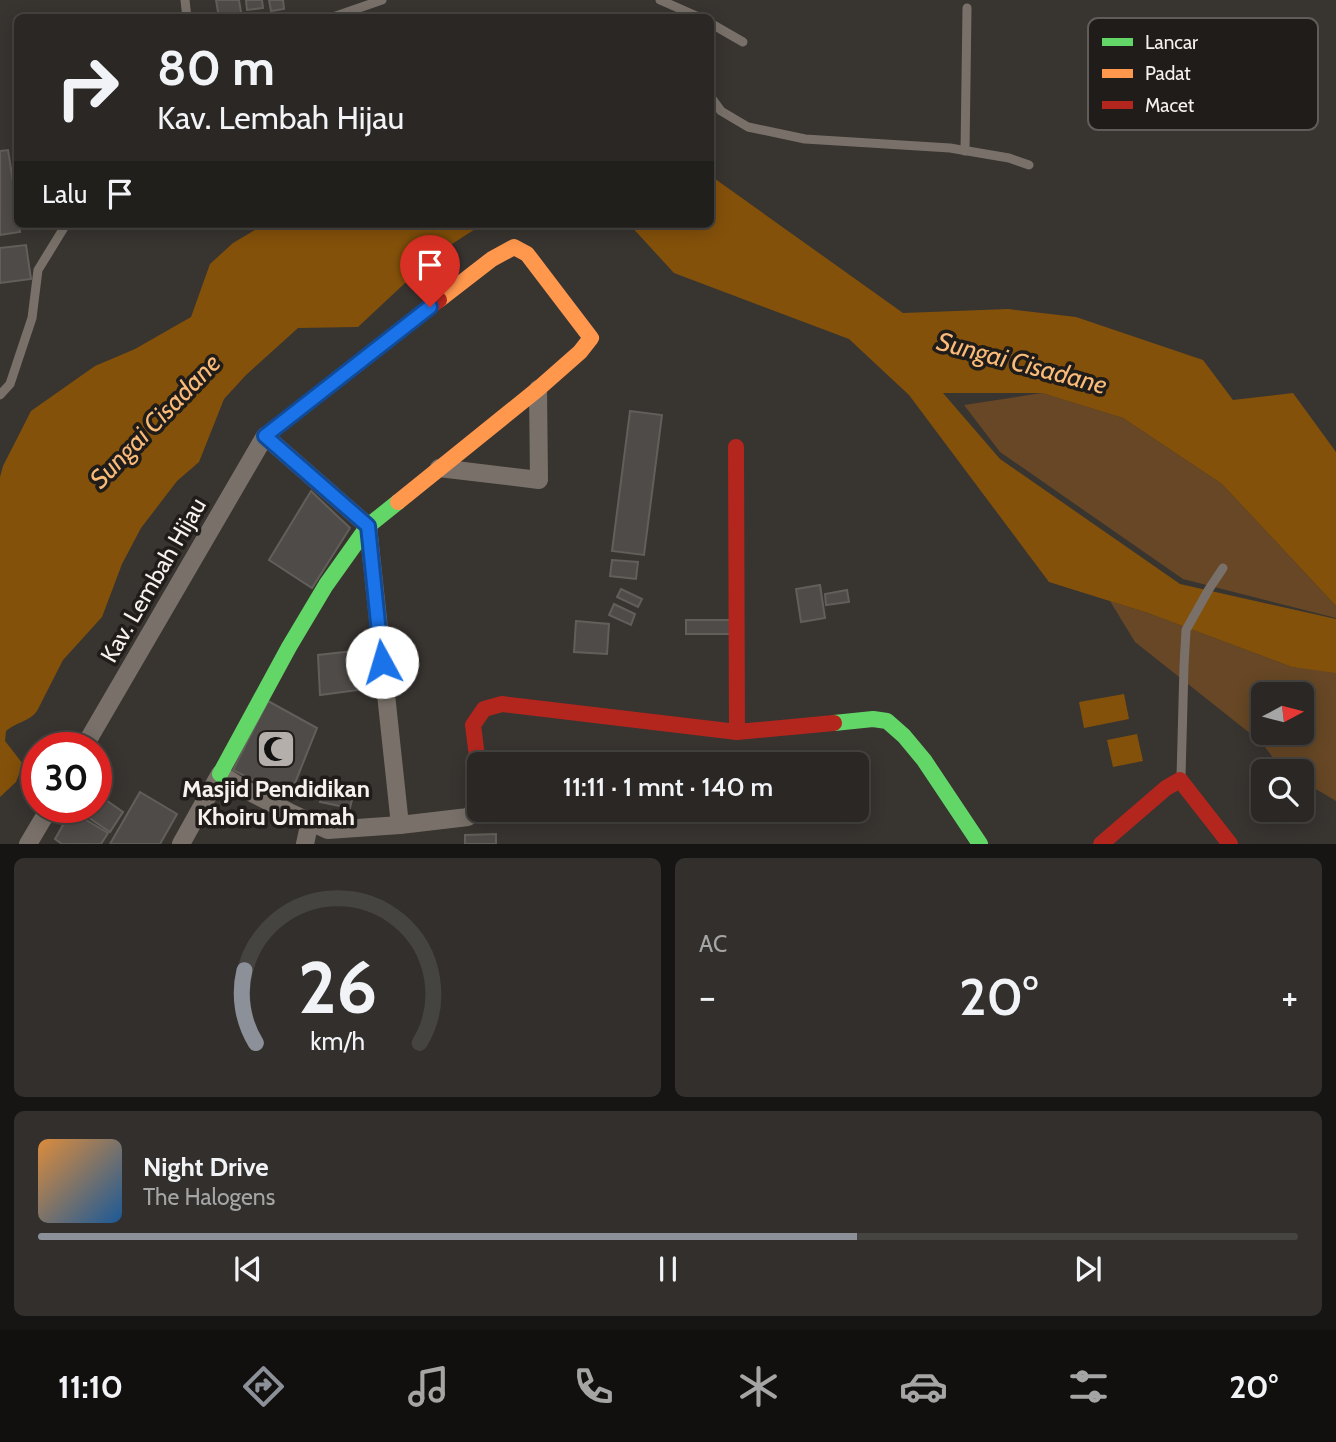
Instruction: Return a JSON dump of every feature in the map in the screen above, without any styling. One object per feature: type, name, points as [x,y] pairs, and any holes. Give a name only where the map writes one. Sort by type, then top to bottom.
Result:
[{"type":"street","name":"Kav. Lembah Hijau","points":[[93,732],[265,436],[492,259],[514,247],[527,254],[591,338],[580,352],[538,388],[368,526],[350,548],[310,611],[181,844]]},
{"type":"street","points":[[439,468],[539,480],[538,388]]},
{"type":"street","points":[[265,436],[368,526],[400,825]]},
{"type":"street","points":[[736,447],[737,732]]},
{"type":"street","points":[[477,752],[474,725],[484,709],[502,704],[737,732],[873,719],[887,721],[904,736],[924,761],[981,844]]},
{"type":"street","points":[[220,775],[328,830],[400,825],[467,812]]},
{"type":"street","points":[[1101,844],[1166,788],[1181,780],[1230,844]]},
{"type":"street","points":[[305,844],[310,821]]},
{"type":"street","points":[[28,844],[40,823]]},
{"type":"lane","points":[[342,14],[382,0]]},
{"type":"lane","points":[[660,0],[693,14]]},
{"type":"lane","points":[[965,150],[967,8]]},
{"type":"lane","points":[[714,25],[743,42]]},
{"type":"lane","points":[[714,101],[721,111],[748,127],[805,139],[950,148],[1009,158],[1029,165]]},
{"type":"lane","points":[[0,395],[10,384],[32,318],[38,270],[64,228]]},
{"type":"lane","points":[[1181,780],[1186,630],[1223,568]]},
{"type":"shaded area","points":[[1042,393],[1123,418],[1222,484],[1336,606],[1336,618],[1183,579],[1000,452],[964,405]]},
{"type":"shaded area","points":[[1110,601],[1292,667],[1336,672],[1336,801],[1314,788],[1314,759],[1274,759],[1264,746],[1314,746],[1314,682],[1251,682],[1251,734],[1135,642]]},
{"type":"water","name":"Sungai Cisadane","points":[[714,178],[903,313],[1008,309],[1076,317],[1203,360],[1233,400],[1293,393],[1336,452],[1336,606],[1222,484],[1123,418],[1042,393],[943,393],[1000,459],[1180,584],[1336,619],[1336,673],[1292,667],[1148,613],[1049,582],[909,395],[849,339],[674,273],[633,228],[714,228]]},
{"type":"water","name":"Sungai Cisadane","points":[[258,228],[477,228],[435,255],[358,327],[298,328],[224,399],[199,462],[177,481],[141,528],[122,564],[102,617],[63,660],[37,711],[6,731],[5,741],[21,761],[21,769],[16,782],[0,797],[0,477],[3,466],[31,411],[95,366],[135,349],[191,317],[210,264],[233,243]]},
{"type":"water","points":[[1124,694],[1129,719],[1084,728],[1079,702]]},
{"type":"water","points":[[1137,734],[1143,761],[1113,767],[1107,740]]},
{"type":"building","points":[[216,0],[239,0],[241,14],[218,14]]},
{"type":"building","points":[[246,0],[262,0],[263,8],[247,10]]},
{"type":"building","points":[[269,0],[283,0],[284,9],[271,11]]},
{"type":"building","points":[[8,150],[14,188],[14,228],[20,228],[20,232],[0,235],[0,151]]},
{"type":"building","points":[[26,245],[31,279],[0,283],[0,248]]},
{"type":"building","points":[[630,411],[662,415],[644,555],[612,551]]},
{"type":"building","points":[[311,491],[350,528],[312,588],[269,560]]},
{"type":"building","points":[[612,560],[638,562],[636,579],[610,576]]},
{"type":"building","points":[[820,585],[825,618],[801,622],[796,589]]},
{"type":"building","points":[[621,589],[642,599],[638,607],[617,597]]},
{"type":"building","points":[[847,590],[849,602],[826,605],[825,594]]},
{"type":"building","points":[[614,604],[635,614],[631,625],[609,615]]},
{"type":"building","points":[[686,620],[732,620],[732,634],[686,634]]},
{"type":"building","points":[[576,621],[609,624],[607,654],[574,652]]},
{"type":"building","points":[[371,649],[373,688],[320,695],[318,655]]},
{"type":"building","name":"Masjid Pendidikan Khoiru Ummah","points":[[268,701],[317,728],[289,798],[233,770]]},
{"type":"building","points":[[326,780],[355,787],[350,808],[320,802]]},
{"type":"building","points":[[140,792],[177,814],[160,844],[110,844]]},
{"type":"building","points":[[112,804],[123,812],[110,832],[97,823],[112,823]]},
{"type":"building","points":[[64,823],[91,823],[108,833],[101,844],[62,844],[55,839]]},
{"type":"building","points":[[496,834],[496,844],[465,844],[465,835]]},
{"type":"traffic: fast","points":[[220,774],[326,585],[368,526],[398,502]]},
{"type":"traffic: fast","points":[[834,723],[873,719],[887,721],[924,760],[980,844]]},
{"type":"traffic: slow","points":[[398,502],[538,389],[580,352],[591,338],[527,254],[514,247],[492,259],[439,300]]},
{"type":"traffic: jam","points":[[265,436],[439,300]]},
{"type":"traffic: jam","points":[[736,447],[737,732]]},
{"type":"traffic: jam","points":[[476,752],[473,725],[484,709],[502,704],[737,732],[834,723]]},
{"type":"traffic: jam","points":[[1101,844],[1166,788],[1180,780],[1230,844]]},
{"type":"place","name":"Masjid Pendidikan Khoiru Ummah","points":[[276,749]]},
{"type":"route","points":[[382,662],[368,526],[265,436],[430,307]]}]
